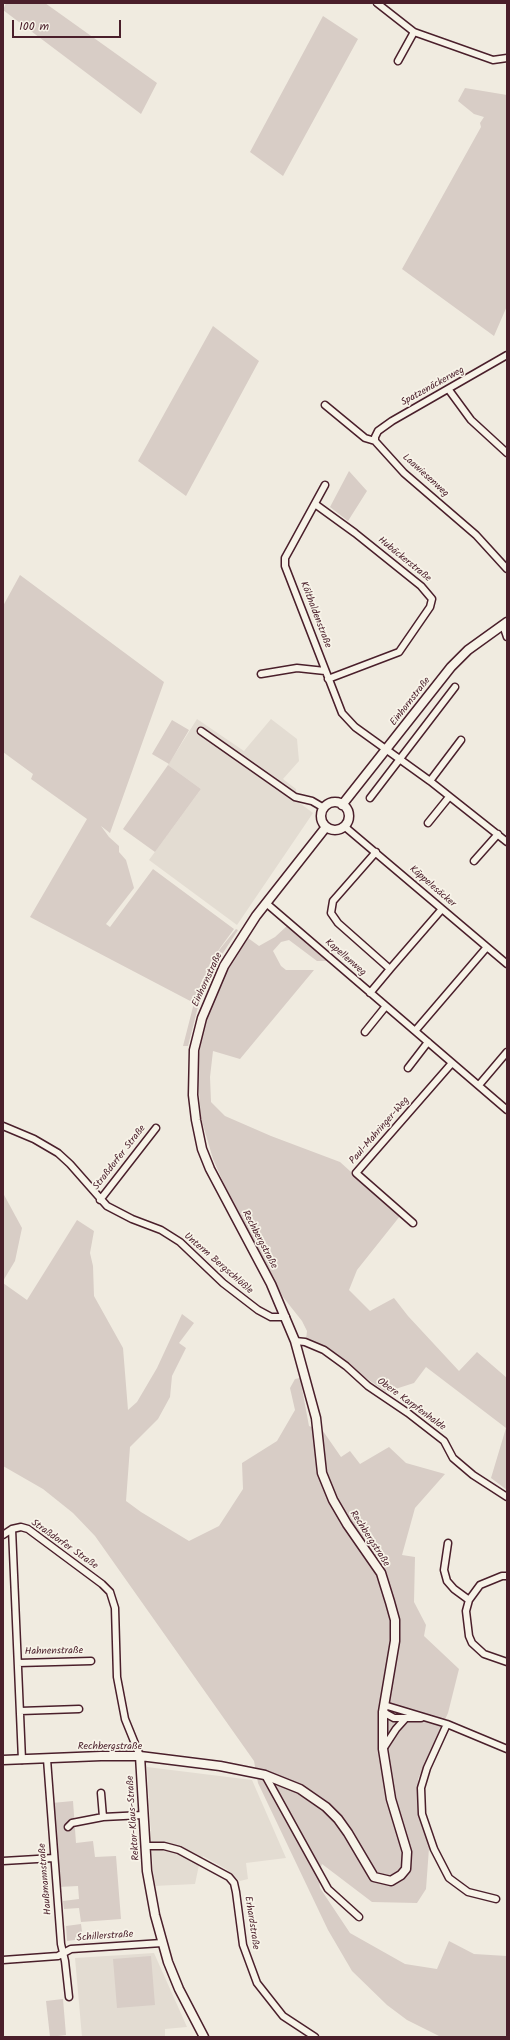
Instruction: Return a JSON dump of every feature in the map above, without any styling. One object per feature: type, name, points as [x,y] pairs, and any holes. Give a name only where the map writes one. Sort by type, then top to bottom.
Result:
[{"type":"main road","name":"Einhornstraße","points":[[342,805],[451,667],[468,650],[505,624]]},
{"type":"main road","points":[[334,802],[342,805],[348,812],[344,826],[333,830],[326,827],[321,818],[324,808],[334,802]]},
{"type":"main road","name":"Einhornstraße","points":[[210,1169],[202,1149],[196,1120],[193,1074],[194,1050],[202,1018],[224,966],[245,932],[326,827]]},
{"type":"main road","name":"Rechbergstraße","points":[[3,1760],[140,1756],[220,1766],[265,1775],[300,1789],[326,1807],[338,1819],[348,1833],[370,1873],[379,1879],[391,1881],[401,1875],[406,1869],[408,1852],[391,1799],[383,1749],[384,1708],[395,1641],[395,1620],[381,1573],[346,1524],[333,1500],[322,1473],[316,1418],[295,1341],[286,1317],[267,1276],[210,1169]]},
{"type":"main road","name":"Rektor-Klaus-Straße","points":[[140,1756],[145,1846],[150,1894],[162,1943],[179,1988],[204,2037]]},
{"type":"street","points":[[377,3],[414,32],[493,60],[507,58]]},
{"type":"street","points":[[398,61],[414,32]]},
{"type":"street","name":"Spatzenäckerweg","points":[[375,441],[376,434],[382,428],[507,355]]},
{"type":"street","points":[[449,390],[471,420],[507,453]]},
{"type":"street","name":"Laawiesenweg","points":[[325,405],[365,438],[375,441],[404,473],[476,535],[507,569]]},
{"type":"street","points":[[315,504],[325,485]]},
{"type":"street","name":"Hubäckerstraße","points":[[315,504],[422,586],[432,599],[430,607],[399,652],[328,678]]},
{"type":"street","name":"Költhaldenstraße","points":[[315,504],[285,558],[285,566],[325,671],[345,718],[430,781],[507,842]]},
{"type":"street","points":[[505,624],[507,637]]},
{"type":"street","points":[[261,674],[297,668],[325,671]]},
{"type":"street","points":[[370,798],[455,687]]},
{"type":"street","points":[[201,730],[295,797],[312,801],[324,808]]},
{"type":"street","points":[[430,781],[461,740]]},
{"type":"street","points":[[428,823],[449,797]]},
{"type":"street","name":"Käppelesäcker","points":[[344,826],[507,964]]},
{"type":"street","points":[[474,861],[498,834]]},
{"type":"street","points":[[376,852],[334,901],[331,913],[338,923],[390,969]]},
{"type":"street","name":"Kapellenweg","points":[[266,903],[507,1110]]},
{"type":"street","points":[[370,993],[442,909]]},
{"type":"street","points":[[415,1031],[487,946]]},
{"type":"street","points":[[365,1032],[386,1006]]},
{"type":"street","points":[[408,1068],[428,1042]]},
{"type":"street","points":[[479,1085],[507,1052]]},
{"type":"street","name":"Paul-Mahringer-Weg","points":[[413,1223],[356,1173],[452,1063]]},
{"type":"street","name":"Unterm Bergschlößle","points":[[3,1126],[34,1139],[58,1153],[70,1164],[100,1200],[107,1206],[132,1219],[161,1230],[180,1242],[223,1284],[264,1314],[271,1317],[286,1317]]},
{"type":"street","name":"Straßdorfer Straße","points":[[100,1200],[156,1128]]},
{"type":"street","name":"Obere Karpfenhalde","points":[[295,1341],[306,1342],[324,1350],[368,1386],[408,1413],[444,1441],[453,1458],[473,1476],[507,1497]]},
{"type":"street","name":"Straßdorfer Straße","points":[[12,1529],[21,1527],[28,1529],[97,1580],[110,1592]]},
{"type":"street","points":[[3,1535],[12,1529]]},
{"type":"street","points":[[12,1529],[22,1760]]},
{"type":"street","points":[[448,1543],[444,1570],[447,1581],[454,1589],[469,1600]]},
{"type":"street","points":[[507,1576],[502,1576],[480,1586],[469,1600],[466,1611],[466,1623],[472,1643],[484,1654],[507,1662]]},
{"type":"street","name":"Rektor-Klaus-Straße","points":[[110,1592],[115,1608],[117,1677],[125,1719],[140,1756]]},
{"type":"street","name":"Hahnenstraße","points":[[18,1663],[91,1661]]},
{"type":"street","points":[[384,1708],[394,1718],[425,1718]]},
{"type":"street","points":[[384,1708],[447,1724],[507,1749]]},
{"type":"street","points":[[20,1711],[79,1709]]},
{"type":"street","points":[[383,1749],[396,1729],[405,1719]]},
{"type":"street","points":[[447,1724],[427,1768],[421,1788],[422,1814],[434,1849],[449,1878],[468,1892],[496,1899]]},
{"type":"street","name":"Haußmannstraße","points":[[47,1759],[54,1858],[63,1954],[69,1997]]},
{"type":"street","points":[[265,1775],[328,1889],[359,1917]]},
{"type":"street","points":[[101,1793],[103,1817]]},
{"type":"street","points":[[68,1826],[72,1822],[103,1817],[143,1815]]},
{"type":"street","name":"Erhardstraße","points":[[145,1846],[164,1846],[179,1850],[229,1877],[234,1883],[236,1892],[243,1945],[257,1983],[283,2016],[315,2037]]},
{"type":"street","points":[[3,1861],[54,1858]]},
{"type":"street","name":"Schillerstraße","points":[[3,1960],[58,1956],[71,1949],[162,1943]]},
{"type":"shaded area","points":[[6,3],[45,3],[157,83],[141,114],[3,10]]},
{"type":"shaded area","points":[[323,16],[358,39],[283,176],[250,152]]},
{"type":"shaded area","points":[[465,88],[507,95],[507,306],[494,336],[402,269],[481,127],[480,123],[484,117],[474,114],[458,101]]},
{"type":"shaded area","points":[[213,326],[259,361],[186,496],[138,461]]},
{"type":"shaded area","points":[[349,471],[367,491],[348,521],[330,507]]},
{"type":"shaded area","points":[[20,575],[164,682],[110,833],[101,826],[109,837],[119,846],[119,852],[126,860],[134,888],[106,924],[110,927],[153,869],[234,929],[212,959],[236,929],[238,930],[221,956],[207,983],[199,1003],[188,1046],[183,1046],[194,1003],[30,917],[87,819],[31,779],[33,774],[3,752],[3,606]]},
{"type":"shaded area","points":[[197,719],[244,751],[271,719],[297,739],[299,761],[283,779],[296,789],[297,801],[313,813],[237,925],[149,860],[201,789],[168,765]]},
{"type":"shaded area","points":[[172,720],[189,730],[169,764],[152,754]]},
{"type":"shaded area","points":[[168,765],[201,789],[155,852],[123,829]]},
{"type":"shaded area","points":[[288,925],[331,961],[317,961],[289,940],[281,942],[273,951],[281,966],[286,970],[314,970],[240,1059],[213,1051],[210,1077],[211,1102],[225,1116],[271,1136],[340,1162],[400,1216],[357,1270],[349,1290],[370,1311],[394,1298],[408,1316],[459,1371],[477,1352],[507,1378],[507,1490],[491,1478],[506,1428],[426,1367],[414,1383],[386,1392],[346,1364],[306,1340],[307,1331],[302,1321],[283,1297],[224,1184],[213,1159],[201,1118],[197,1066],[204,1025],[211,1003],[219,985],[248,938],[259,946],[275,937]]},
{"type":"shaded area","points":[[3,1193],[22,1228],[15,1261],[3,1281]]},
{"type":"shaded area","points":[[77,1220],[94,1231],[90,1253],[93,1266],[94,1296],[123,1348],[128,1410],[137,1402],[157,1368],[182,1314],[194,1323],[179,1343],[186,1348],[172,1376],[170,1397],[158,1419],[130,1447],[126,1501],[141,1512],[189,1541],[219,1526],[243,1489],[242,1463],[277,1441],[295,1410],[290,1388],[295,1379],[300,1378],[309,1426],[323,1431],[341,1457],[350,1451],[360,1464],[389,1447],[406,1463],[445,1474],[415,1508],[402,1555],[415,1557],[414,1602],[426,1625],[424,1636],[459,1669],[448,1713],[418,1779],[419,1813],[429,1848],[426,1889],[417,1903],[372,1902],[322,1864],[318,1875],[320,1888],[350,1933],[405,1964],[437,1969],[449,1941],[474,1954],[507,1956],[507,2037],[441,2037],[407,2020],[387,2005],[352,1971],[328,1930],[258,1783],[254,1761],[95,1536],[73,1513],[43,1489],[3,1466],[3,1283],[27,1300]]},
{"type":"shaded area","points":[[147,1767],[252,1780],[286,1858],[246,1863],[248,1879],[240,1881],[226,1869],[203,1856],[199,1865],[195,1884],[154,1886]]},
{"type":"shaded area","points":[[73,1801],[76,1843],[93,1841],[95,1857],[116,1856],[121,1919],[81,1922],[79,1908],[64,1909],[63,1901],[79,1899],[78,1886],[58,1887],[52,1803]]},
{"type":"shaded area","points":[[81,1924],[83,1939],[67,1941],[66,1926]]},
{"type":"shaded area","points":[[154,1953],[187,2027],[165,2029],[165,2037],[82,2037],[75,1958]]},
{"type":"shaded area","points":[[151,1956],[155,2005],[117,2008],[113,1959]]},
{"type":"shaded area","points":[[63,1999],[66,2035],[50,2037],[46,2001]]}]
